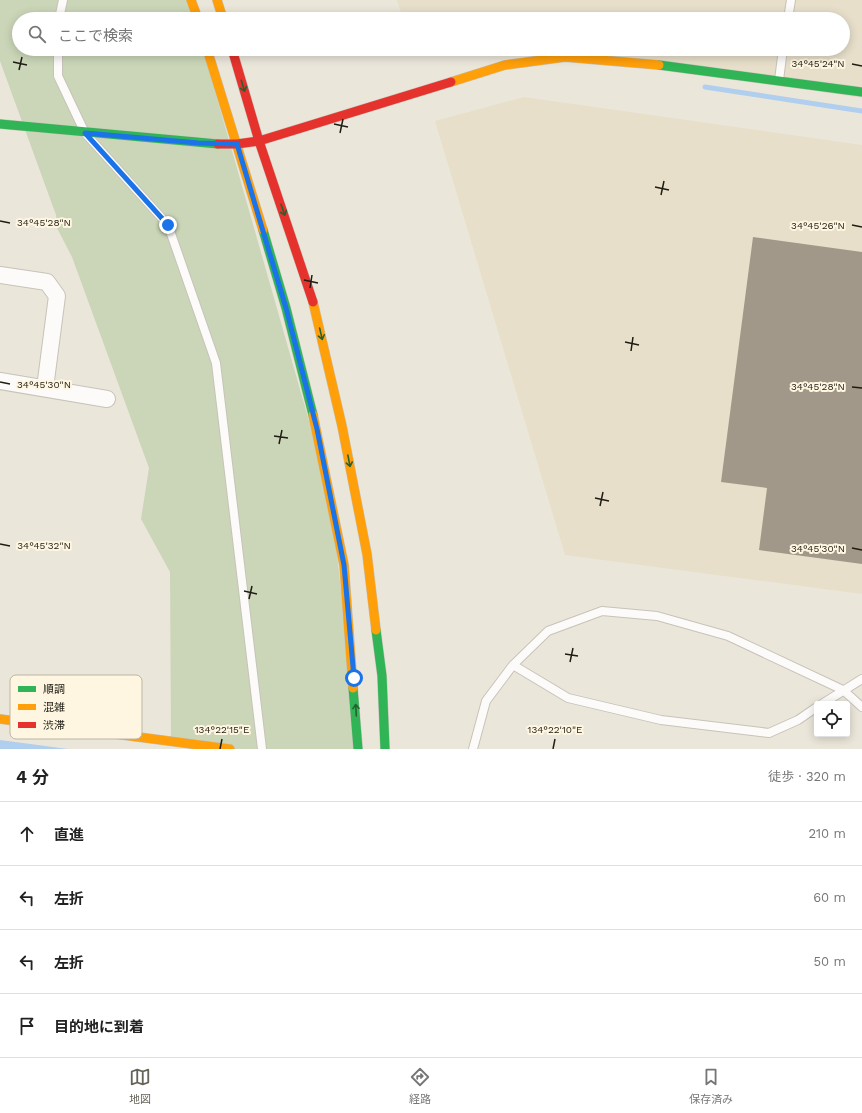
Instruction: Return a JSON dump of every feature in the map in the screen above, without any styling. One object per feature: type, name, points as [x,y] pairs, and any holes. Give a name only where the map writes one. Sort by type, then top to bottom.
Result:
[{"type":"street","points":[[192,0],[196,12]]},
{"type":"street","points":[[217,0],[221,12]]},
{"type":"street","points":[[209,56],[286,308],[317,429],[344,565],[358,749]]},
{"type":"street","points":[[234,56],[260,141],[312,296],[342,426],[367,554],[382,676],[384,749]]},
{"type":"street","points":[[0,124],[198,143],[237,144],[260,141],[505,65],[565,57],[651,64],[862,92]]},
{"type":"street","points":[[0,274],[47,282],[57,296],[45,388]]},
{"type":"street","points":[[0,380],[107,399]]},
{"type":"street","points":[[0,718],[10,719]]},
{"type":"street","points":[[142,737],[230,749]]},
{"type":"lane","points":[[61,12],[64,0]]},
{"type":"lane","points":[[789,12],[791,0]]},
{"type":"lane","points":[[58,56],[58,76],[85,133],[168,225],[216,363],[262,749]]},
{"type":"lane","points":[[779,81],[783,56]]},
{"type":"lane","points":[[473,749],[486,701],[513,665],[548,631],[602,612],[657,616],[728,636],[843,690],[862,707]]},
{"type":"lane","points":[[513,665],[568,698],[662,720],[769,733],[798,720],[814,710]]},
{"type":"lane","points":[[826,701],[862,679]]},
{"type":"shaded area","points":[[397,0],[862,0],[862,98],[583,56],[850,56],[850,12],[401,12]]},
{"type":"shaded area","points":[[524,97],[862,145],[862,594],[565,555],[435,121]]},
{"type":"green space","points":[[0,0],[186,0],[190,12],[12,12],[12,56],[205,56],[331,498],[358,749],[230,749],[171,741],[170,572],[141,519],[149,468],[72,257],[57,228],[56,215],[0,61]]},
{"type":"water","points":[[0,740],[68,749],[0,749]]},
{"type":"building","points":[[753,237],[862,252],[862,564],[759,550],[767,488],[721,482]]},
{"type":"waterway","points":[[705,87],[862,111]]},
{"type":"traffic: fast","points":[[659,65],[862,92]]},
{"type":"traffic: fast","points":[[0,124],[218,144]]},
{"type":"traffic: fast","points":[[263,230],[286,308],[313,415]]},
{"type":"traffic: fast","points":[[376,630],[382,676],[385,749]]},
{"type":"traffic: fast","points":[[353,688],[358,749]]},
{"type":"traffic: slow","points":[[191,0],[195,12]]},
{"type":"traffic: slow","points":[[217,0],[221,12]]},
{"type":"traffic: slow","points":[[209,56],[263,230]]},
{"type":"traffic: slow","points":[[451,82],[505,65],[565,57],[659,65]]},
{"type":"traffic: slow","points":[[313,302],[342,426],[367,554],[376,630]]},
{"type":"traffic: slow","points":[[313,415],[344,565],[353,688]]},
{"type":"traffic: slow","points":[[0,719],[10,720]]},
{"type":"traffic: slow","points":[[142,738],[230,749]]},
{"type":"traffic: jam","points":[[234,56],[259,141],[313,302]]},
{"type":"traffic: jam","points":[[218,144],[237,144],[259,141],[451,82]]},
{"type":"route","points":[[168,225],[85,133],[198,143],[237,144],[286,308],[317,429],[344,565],[354,678]]}]
